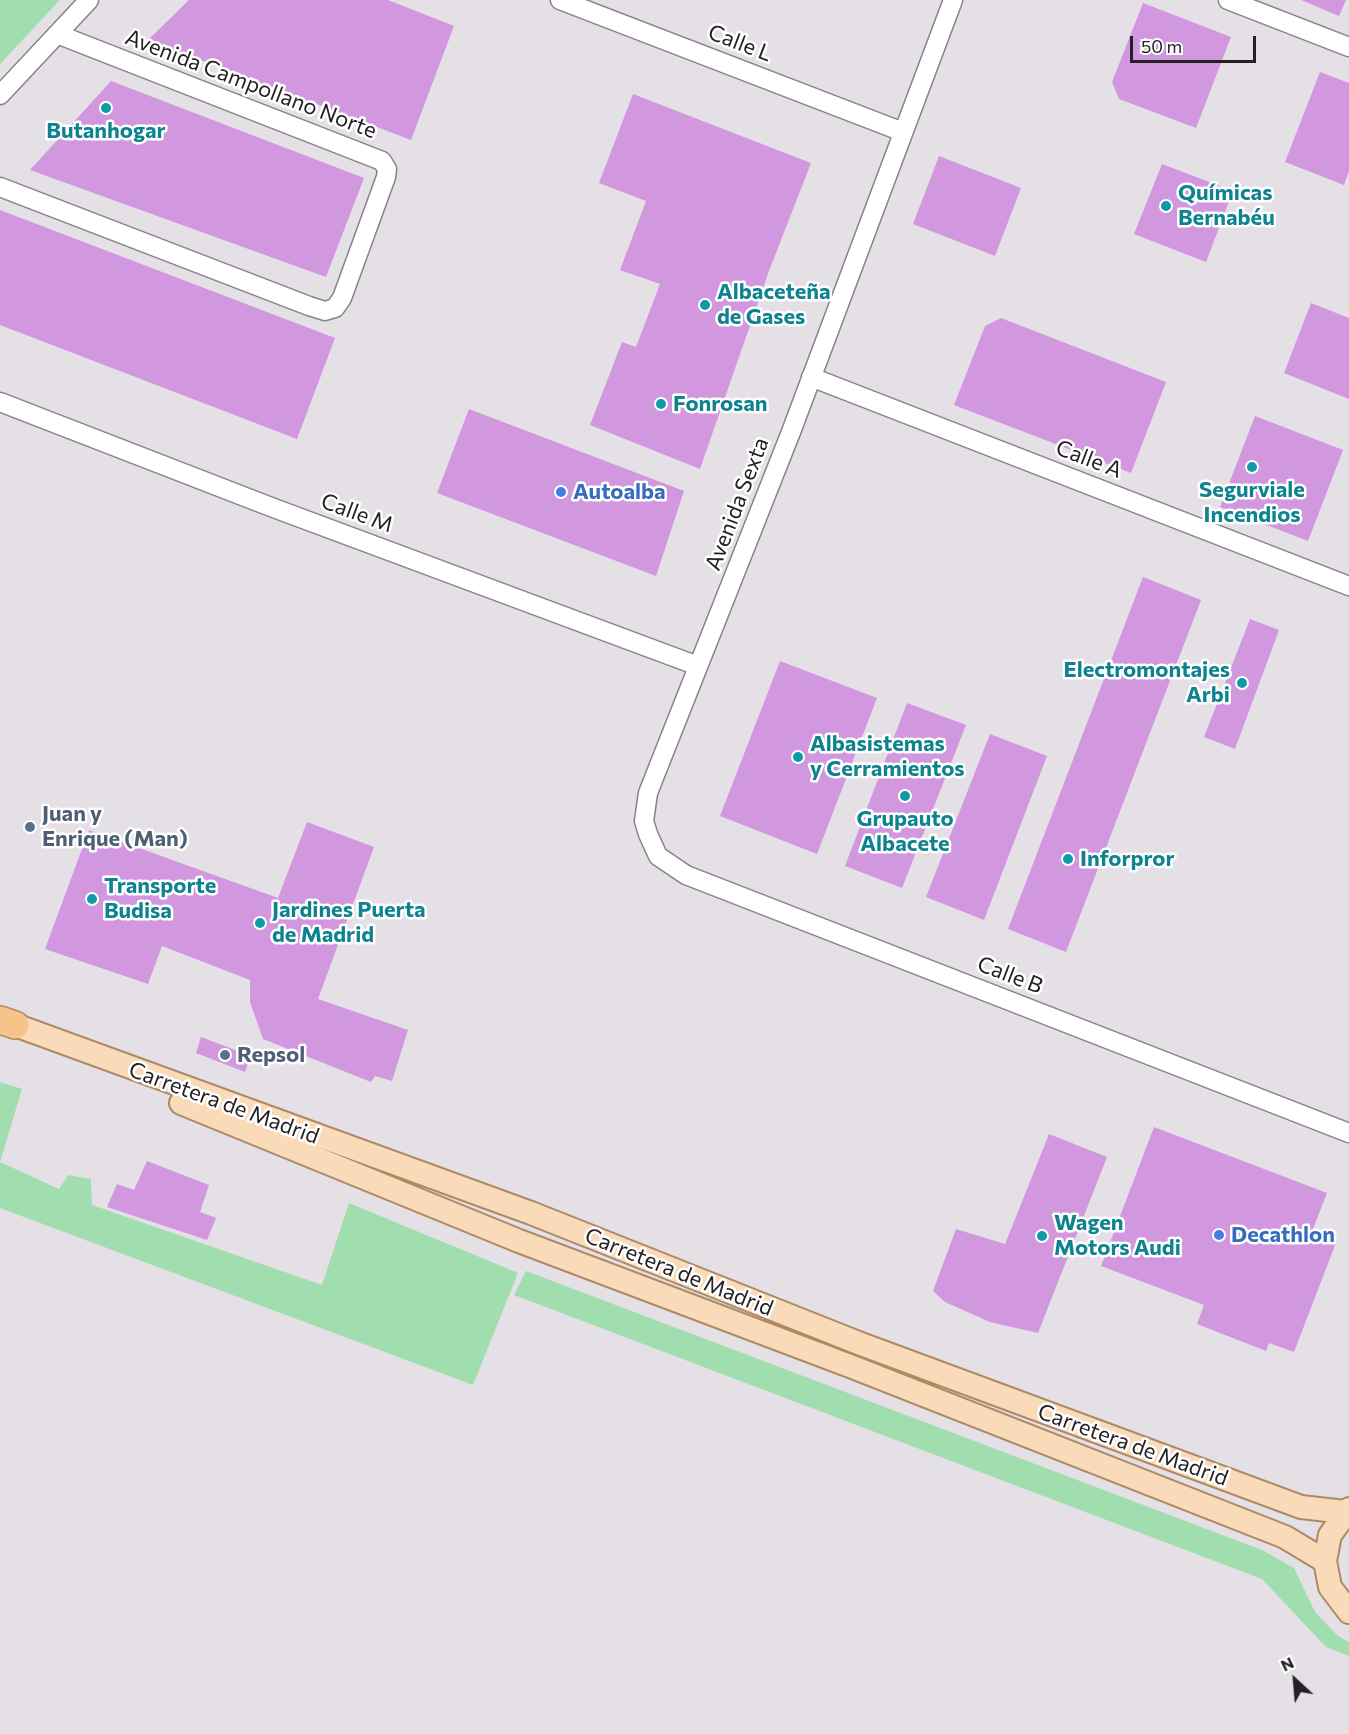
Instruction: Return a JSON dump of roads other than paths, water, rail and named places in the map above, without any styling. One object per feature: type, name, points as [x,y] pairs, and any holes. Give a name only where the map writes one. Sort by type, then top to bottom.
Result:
[{"type":"main road","name":"Carretera de Madrid","points":[[6,1028],[531,1213],[861,1344],[1290,1503],[1347,1510]]},
{"type":"main road","name":"Carretera de Madrid","points":[[6,1028],[142,1087],[519,1241],[850,1366],[1274,1533],[1325,1561]]},
{"type":"main road","points":[[1347,1510],[1330,1535],[1325,1561],[1330,1587],[1349,1612]]},
{"type":"street","points":[[0,95],[89,0]]},
{"type":"street","name":"Calle L","points":[[560,0],[903,132]]},
{"type":"street","name":"Avenida Sexta","points":[[658,856],[644,821],[644,809],[811,377],[953,0]]},
{"type":"street","points":[[1228,0],[1349,47]]},
{"type":"street","name":"Avenida Campollano Norte","points":[[0,187],[309,306],[325,311],[335,308],[342,298],[387,177],[387,169],[382,161],[57,34]]},
{"type":"street","name":"Calle A","points":[[811,377],[1349,586]]},
{"type":"street","name":"Calle M","points":[[0,402],[271,507],[698,666]]},
{"type":"street","name":"Calle B","points":[[658,856],[686,875],[1349,1133]]},
{"type":"place","name":"Butanhogar","points":[[106,108]]},
{"type":"place","name":"Químicas Bernabéu","points":[[1166,206]]},
{"type":"place","name":"Albaceteña de Gases","points":[[705,305]]},
{"type":"place","name":"Fonrosan","points":[[661,404]]},
{"type":"place","name":"Segurviale Incendios","points":[[1252,467]]},
{"type":"place","name":"Autoalba","points":[[561,492]]},
{"type":"place","name":"Electromontajes Arbi","points":[[1242,683]]},
{"type":"place","name":"Albasistemas y Cerramientos","points":[[798,757]]},
{"type":"place","name":"Grupauto Albacete","points":[[905,796]]},
{"type":"place","name":"Juan y Enrique (Man)","points":[[30,827]]},
{"type":"place","name":"Inforpror","points":[[1068,859]]},
{"type":"place","name":"Transporte Budisa","points":[[92,899]]},
{"type":"place","name":"Jardines Puerta de Madrid","points":[[260,923]]},
{"type":"place","name":"Repsol","points":[[225,1055]]},
{"type":"place","name":"Decathlon","points":[[1219,1235]]},
{"type":"place","name":"Wagen Motors Audi","points":[[1042,1236]]}]
